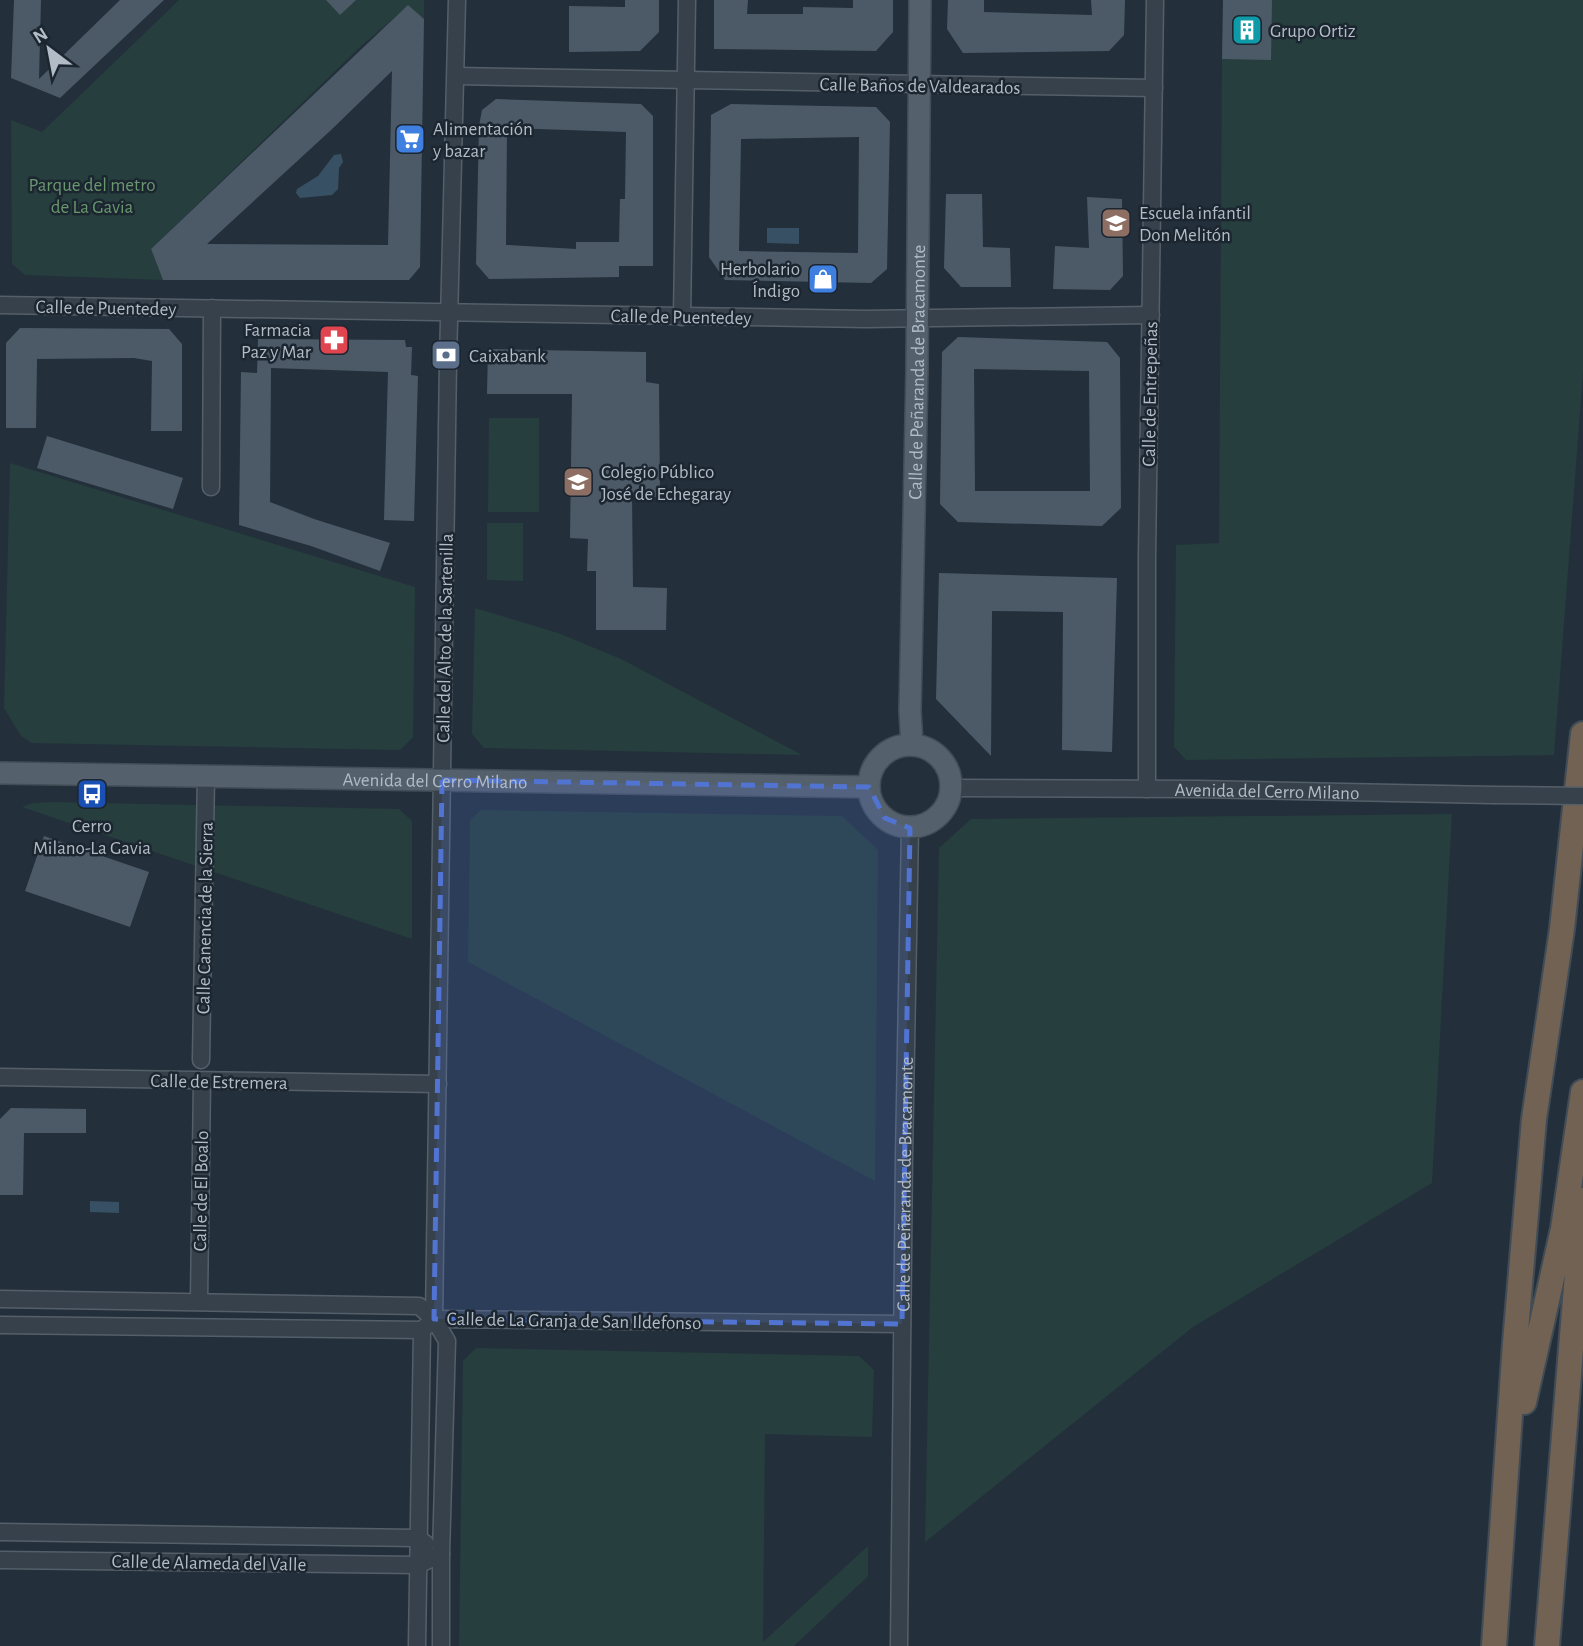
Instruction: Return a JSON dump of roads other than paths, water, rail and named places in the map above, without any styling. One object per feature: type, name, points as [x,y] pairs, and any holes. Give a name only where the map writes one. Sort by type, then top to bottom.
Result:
[{"type":"highway","points":[[1494,1646],[1534,1119],[1562,929],[1583,734]]},
{"type":"highway","points":[[1499,1576],[1528,1381],[1563,1229],[1583,1092]]},
{"type":"highway","points":[[1547,1646],[1583,1196]]},
{"type":"main road","name":"Calle de Peñaranda de Bracamonte","points":[[912,745],[910,712],[920,0]]},
{"type":"main road","points":[[912,745],[922,747],[940,758],[949,777],[950,788],[942,813],[922,826],[910,828],[884,818],[871,798],[869,787],[877,761],[887,752],[912,745]]},
{"type":"main road","name":"Avenida del Cerro Milano","points":[[0,773],[869,787]]},
{"type":"street","name":"Calle del Alto de la Sartenilla","points":[[417,1646],[417,1538],[438,1084],[448,361],[457,0]]},
{"type":"street","points":[[682,317],[687,0]]},
{"type":"street","name":"Calle de Entrepeñas","points":[[1147,789],[1156,0]]},
{"type":"street","name":"Calle Baños de Valdearados","points":[[456,76],[1154,88]]},
{"type":"street","name":"Calle de Puentedey","points":[[0,305],[682,317],[916,319],[1151,315]]},
{"type":"street","points":[[211,486],[212,309]]},
{"type":"street","name":"Calle Canencia de la Sierra","points":[[201,1060],[206,776]]},
{"type":"street","name":"Avenida del Cerro Milano","points":[[950,788],[1583,796]]},
{"type":"street","name":"Calle de Peñaranda de Bracamonte","points":[[899,1646],[910,828]]},
{"type":"street","name":"Calle de Estremera","points":[[0,1077],[438,1084]]},
{"type":"street","name":"Calle de El Boalo","points":[[199,1301],[202,1081]]},
{"type":"street","name":"Calle de La Granja de San Ildefonso","points":[[0,1299],[419,1306],[428,1324]]},
{"type":"street","name":"Calle del Alto de la Sartenilla","points":[[428,1324],[447,1341],[441,1646]]},
{"type":"street","name":"Calle de La Granja de San Ildefonso","points":[[0,1325],[902,1324]]},
{"type":"street","name":"Calle de Alameda del Valle","points":[[0,1532],[417,1538]]},
{"type":"street","points":[[417,1538],[441,1554]]},
{"type":"street","points":[[418,1565],[441,1554]]},
{"type":"street","name":"Calle de Alameda del Valle","points":[[0,1560],[418,1565]]},
{"type":"water","points":[[341,154],[343,162],[339,168],[338,189],[332,195],[300,198],[296,193],[297,189],[318,176],[334,155]]},
{"type":"water","points":[[767,228],[799,228],[799,244],[767,243]]},
{"type":"water","points":[[90,1201],[119,1202],[119,1213],[90,1212]]},
{"type":"place","name":"Grupo Ortiz","points":[[1247,30]]},
{"type":"place","name":"Alimentación y bazar","points":[[410,139]]},
{"type":"place","name":"Escuela infantil Don Melitón","points":[[1116,223]]},
{"type":"place","name":"Herbolario Índigo","points":[[823,279]]},
{"type":"place","name":"Farmacia Paz y Mar","points":[[334,340]]},
{"type":"place","name":"Caixabank","points":[[446,355]]},
{"type":"place","name":"Colegio Público José de Echegaray","points":[[578,482]]},
{"type":"place","name":"Cerro Milano-La Gavia","points":[[92,794]]},
{"type":"park label","name":"Parque del metro de La Gavia","points":[[92,195]]}]
